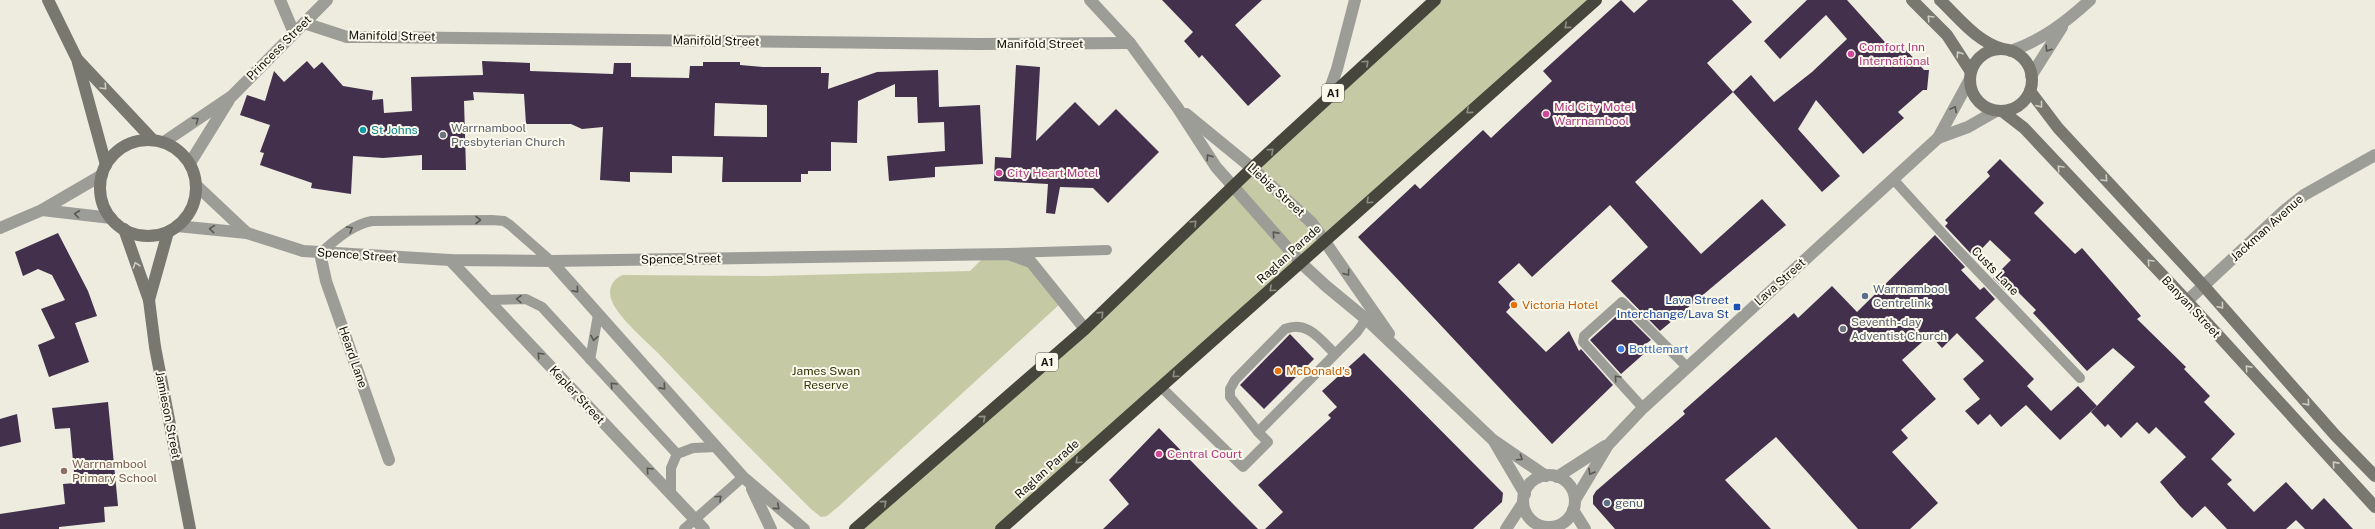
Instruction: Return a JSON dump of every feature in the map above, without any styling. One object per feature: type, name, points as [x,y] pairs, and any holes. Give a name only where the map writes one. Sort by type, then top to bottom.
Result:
[{"type":"highway","name":"A1","points":[[855,529],[1086,328],[1233,188],[1252,168],[1435,0]]},
{"type":"highway","name":"Raglan Parade","points":[[1001,529],[1301,263],[1403,169],[1596,0]]},
{"type":"street","points":[[48,0],[77,59],[104,170],[101,198],[111,218],[124,229],[146,236],[173,229],[192,208],[196,185],[190,163],[183,154],[158,141],[77,59]]},
{"type":"street","points":[[280,0],[294,33]]},
{"type":"street","name":"Princess Street","points":[[190,163],[232,96],[327,0]]},
{"type":"street","name":"Liebig Street","points":[[1090,0],[1130,43],[1177,107],[1216,168],[1301,263],[1366,319],[1493,440],[1552,476]]},
{"type":"street","points":[[1326,100],[1338,69],[1355,0]]},
{"type":"street","points":[[1912,0],[1946,35],[1970,76],[1973,94],[1977,101],[1989,109],[1999,111],[2019,105],[2030,91],[2031,76],[2025,61],[2007,50],[1991,46],[1979,37],[1940,0]]},
{"type":"street","points":[[1970,76],[1974,64],[1987,53],[2032,44],[2065,23],[2090,0]]},
{"type":"street","name":"Manifold Street","points":[[304,23],[347,37],[978,44],[1130,43]]},
{"type":"street","points":[[2031,76],[2065,23]]},
{"type":"street","name":"Lava Street","points":[[1574,505],[1608,444],[1643,408],[1938,138],[1970,76]]},
{"type":"street","name":"Banyan Street","points":[[2030,91],[2058,128],[2203,285],[2335,435],[2375,476]]},
{"type":"street","name":"Princess Street","points":[[158,141],[232,96]]},
{"type":"street","name":"Liebig Street","points":[[1177,107],[1252,168],[1312,223],[1398,349]]},
{"type":"street","name":"Lava Street","points":[[1938,138],[1999,111]]},
{"type":"street","name":"Banyan Street","points":[[1999,111],[2024,128],[2187,301],[2375,508]]},
{"type":"street","points":[[0,228],[42,210],[104,170],[121,148],[142,140],[158,141]]},
{"type":"street","name":"Jackman Avenue","points":[[2187,301],[2304,194],[2375,155]]},
{"type":"street","name":"Spence Street","points":[[196,185],[247,233]]},
{"type":"street","points":[[42,210],[111,218]]},
{"type":"street","name":"Jamieson Street","points":[[124,229],[149,300],[155,348],[190,529]]},
{"type":"street","name":"Spence Street","points":[[173,229],[247,233],[294,249],[320,253],[450,260],[551,261],[997,253],[1018,256],[1031,262],[1086,328]]},
{"type":"street","name":"Jamieson Street","points":[[149,300],[173,229]]},
{"type":"street","name":"Heard Lane","points":[[320,253],[326,281],[389,460]]},
{"type":"street","name":"Kepler Street","points":[[450,260],[700,524]]},
{"type":"street","points":[[551,261],[746,481],[804,529]]},
{"type":"street","name":"Liebig Street","points":[[1493,440],[1524,498]]},
{"type":"street","name":"Lava Street","points":[[1552,476],[1608,444]]},
{"type":"street","points":[[1506,529],[1533,481],[1552,476],[1569,486],[1574,505],[1585,529]]},
{"type":"street","points":[[746,481],[771,528]]},
{"type":"street","points":[[1524,498],[1529,517],[1546,528],[1566,521],[1574,505]]},
{"type":"lane","name":"Custs Lane","points":[[1893,179],[1953,245],[2080,378]]},
{"type":"lane","points":[[320,253],[348,230],[367,222],[382,219],[492,220],[504,222],[510,225],[551,261]]},
{"type":"lane","points":[[997,253],[1107,250]]},
{"type":"lane","points":[[488,300],[519,298],[537,304],[677,454]]},
{"type":"lane","points":[[1643,408],[1583,342],[1584,336],[1589,330],[1622,302],[1687,367]]},
{"type":"lane","points":[[590,360],[598,315]]},
{"type":"lane","points":[[1258,432],[1335,354],[1366,319]]},
{"type":"lane","points":[[1161,387],[1243,467],[1268,442],[1230,397],[1230,389],[1235,380],[1285,329],[1293,326],[1303,327],[1314,333],[1335,354]]},
{"type":"lane","points":[[671,494],[671,468],[677,454],[692,448],[717,447]]},
{"type":"lane","points":[[684,529],[700,524],[746,481]]},
{"type":"green space","points":[[1435,0],[1596,0],[1001,529],[855,529],[1085,329]]},
{"type":"green space","name":"James Swan Reserve","points":[[985,256],[1018,256],[1061,303],[838,507],[827,516],[821,517],[792,490],[632,328],[615,307],[610,293],[613,282],[623,275],[766,276],[970,271]]},
{"type":"building","points":[[1162,0],[1262,0],[1235,25],[1281,76],[1248,106],[1202,55],[1199,58],[1184,41],[1193,32]]},
{"type":"building","points":[[1621,0],[1634,13],[1648,0],[1732,0],[1752,22],[1707,63],[1733,92],[1635,182],[1701,254],[1762,199],[1786,225],[1660,331],[1611,281],[1648,247],[1610,205],[1532,277],[1519,263],[1498,282],[1516,301],[1506,312],[1546,352],[1569,331],[1579,351],[1581,349],[1613,385],[1552,444],[1358,237],[1415,184],[1420,189],[1483,130],[1491,138],[1552,81],[1543,71]]},
{"type":"building","points":[[1807,0],[1847,0],[1892,50],[1900,43],[1924,70],[1929,70],[1927,90],[1923,90],[1898,112],[1904,118],[1863,154],[1816,100],[1798,129],[1840,176],[1822,192],[1733,92],[1751,75],[1774,102],[1812,72],[1847,39],[1826,15],[1780,59],[1764,41]]},
{"type":"building","points":[[307,61],[314,69],[322,62],[343,86],[373,91],[372,100],[383,99],[384,113],[412,111],[411,77],[483,75],[482,61],[530,63],[530,71],[613,74],[614,63],[631,63],[631,77],[689,78],[690,66],[703,66],[703,62],[740,62],[740,65],[763,67],[821,67],[821,73],[829,73],[828,89],[877,72],[938,70],[939,107],[980,105],[983,164],[935,167],[935,177],[889,181],[887,156],[945,151],[944,122],[918,123],[917,97],[895,97],[895,84],[858,101],[857,143],[831,142],[831,171],[808,171],[808,174],[801,174],[801,182],[722,182],[723,157],[672,156],[672,173],[630,172],[630,182],[600,180],[603,127],[582,129],[571,124],[526,124],[524,94],[473,92],[474,100],[464,101],[466,170],[422,170],[422,155],[383,158],[353,156],[351,194],[311,188],[312,183],[260,165],[264,153],[260,152],[270,125],[240,115],[247,95],[265,101],[274,71],[284,82]],"holes":[[[715,103],[767,105],[767,137],[714,136]]]},
{"type":"building","points":[[1016,65],[1040,67],[1036,141],[1075,102],[1099,126],[1116,109],[1159,152],[1108,203],[1093,188],[1060,187],[1055,214],[1046,213],[1048,184],[994,181],[995,157],[1011,158]]},
{"type":"building","points":[[2000,159],[2044,203],[2034,213],[2075,254],[2082,248],[2141,316],[2137,319],[2186,367],[2184,369],[2210,396],[2204,402],[2235,434],[2211,459],[2232,480],[2227,484],[2254,512],[2286,482],[2312,510],[2324,498],[2353,529],[2305,529],[2296,520],[2286,529],[2227,529],[2205,506],[2192,518],[2180,506],[2160,482],[2186,457],[2156,427],[2149,434],[2137,422],[2121,438],[2108,424],[2105,427],[2091,412],[2135,367],[2113,348],[2087,371],[2033,313],[2036,310],[2010,284],[2005,290],[1993,278],[2011,260],[1990,240],[1974,257],[1945,226],[1948,223],[1945,220],[1990,176],[1987,172]]},
{"type":"building","points":[[58,233],[88,291],[97,316],[75,323],[89,362],[49,377],[38,345],[55,338],[41,309],[65,300],[52,275],[38,269],[23,276],[15,252]]},
{"type":"building","points":[[1935,235],[1965,267],[1961,270],[1980,290],[1984,287],[1995,299],[1975,318],[2034,379],[2027,386],[2051,411],[2078,386],[2097,406],[2060,440],[2026,405],[2001,427],[1990,414],[1978,425],[1965,411],[1980,399],[1963,379],[1984,361],[1957,333],[1942,348],[1930,335],[1902,360],[1936,399],[1901,430],[1908,438],[1892,452],[1938,503],[1910,529],[1858,529],[1776,437],[1725,480],[1771,529],[1615,529],[1593,504],[1593,496],[1596,491],[1685,414],[1683,411],[1794,313],[1798,318],[1832,286],[1857,312]]},
{"type":"building","points":[[1622,311],[1651,340],[1643,346],[1647,351],[1621,374],[1590,340]]},
{"type":"building","points":[[1290,334],[1314,359],[1264,409],[1240,385]]},
{"type":"building","points":[[1364,353],[1503,493],[1502,502],[1473,529],[1265,529],[1283,512],[1258,485],[1331,418],[1328,415],[1337,407],[1322,391]]},
{"type":"building","points":[[108,402],[118,506],[104,507],[105,522],[59,527],[59,529],[0,529],[0,514],[65,504],[63,484],[75,483],[70,428],[55,429],[52,408]]},
{"type":"building","points":[[17,414],[21,442],[0,447],[0,419]]},
{"type":"building","name":"Central Court","points":[[1159,428],[1258,529],[1103,529],[1129,504],[1109,480]]},
{"type":"place","name":"Comfort Inn International","points":[[1851,54]]},
{"type":"place","name":"Mid City Motel Warrnambool","points":[[1546,114]]},
{"type":"place","name":"St Johns","points":[[363,130]]},
{"type":"place","name":"Warrnambool Presbyterian Church","points":[[443,135]]},
{"type":"place","name":"City Heart Motel","points":[[999,173]]},
{"type":"place","name":"Warrnambool Centrelink","points":[[1865,296]]},
{"type":"place","name":"Victoria Hotel","points":[[1514,305]]},
{"type":"place","name":"Lava Street Interchange/Lava St","points":[[1737,307]]},
{"type":"place","name":"Seventh-day Adventist Church","points":[[1843,329]]},
{"type":"place","name":"Bottlemart","points":[[1621,349]]},
{"type":"place","name":"McDonald's","points":[[1278,371]]},
{"type":"place","name":"Central Court","points":[[1159,454]]},
{"type":"place","name":"Warrnambool Primary School","points":[[64,471]]},
{"type":"place","name":"genu","points":[[1607,503]]}]
